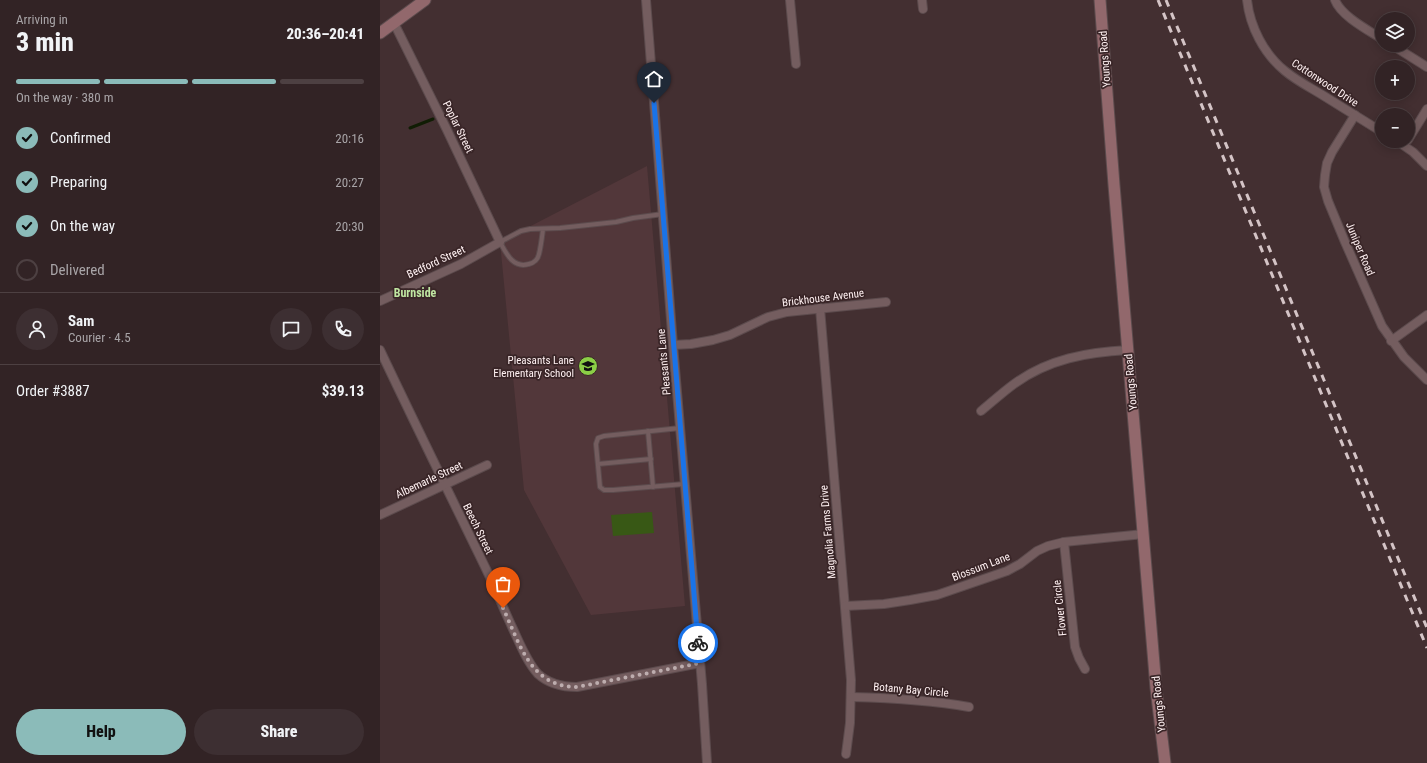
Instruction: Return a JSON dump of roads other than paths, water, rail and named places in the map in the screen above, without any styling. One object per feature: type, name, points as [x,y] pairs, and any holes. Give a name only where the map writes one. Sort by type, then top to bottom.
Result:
[{"type":"street","name":"Pleasants Lane","points":[[646,0],[707,763]]},
{"type":"street","points":[[790,0],[796,64]]},
{"type":"street","points":[[922,0],[923,9]]},
{"type":"street","name":"Youngs Road","points":[[1100,0],[1156,688],[1165,763]]},
{"type":"street","name":"Cottonwood Drive","points":[[1247,0],[1251,21],[1258,37],[1265,50],[1274,61],[1292,76],[1375,128]]},
{"type":"street","points":[[1336,0],[1337,4],[1355,22],[1375,35]]},
{"type":"street","points":[[380,33],[423,1]]},
{"type":"street","name":"Poplar Street","points":[[394,23],[500,242]]},
{"type":"street","points":[[1403,52],[1427,67]]},
{"type":"street","points":[[1415,126],[1427,109]]},
{"type":"street","name":"Juniper Road","points":[[1355,115],[1332,152],[1327,163],[1324,187],[1328,201],[1364,288],[1382,326],[1391,341],[1404,357],[1427,380]]},
{"type":"street","points":[[1410,148],[1427,166]]},
{"type":"street","name":"Bedford Street","points":[[380,301],[461,264],[500,242]]},
{"type":"street","name":"Brickhouse Avenue","points":[[673,345],[691,344],[713,340],[730,335],[768,317],[787,312],[886,302]]},
{"type":"street","name":"Magnolia Farms Drive","points":[[820,308],[845,606],[851,697],[846,754]]},
{"type":"street","points":[[1391,341],[1427,316]]},
{"type":"street","name":"Beech Street","points":[[380,350],[487,571],[520,644],[539,674],[549,682],[567,687],[577,687],[700,663]]},
{"type":"street","points":[[981,411],[1015,383],[1048,365],[1081,355],[1107,351],[1128,350]]},
{"type":"street","name":"Albemarle Street","points":[[380,515],[488,464]]},
{"type":"street","name":"Blossum Lane","points":[[845,606],[890,603],[937,595],[1007,571],[1020,564],[1037,551],[1048,546],[1064,542],[1144,534]]},
{"type":"street","name":"Flower Circle","points":[[1064,542],[1075,647],[1085,669]]},
{"type":"street","name":"Botany Bay Circle","points":[[851,697],[905,698],[937,701],[969,707]]},
{"type":"lane","points":[[543,229],[539,254],[536,261],[528,265],[521,266],[513,262],[500,242],[521,231],[616,222],[663,214]]},
{"type":"lane","points":[[680,428],[604,436],[598,438],[596,444],[600,487],[604,490],[684,484]]},
{"type":"lane","points":[[648,432],[653,487]]},
{"type":"lane","points":[[598,464],[651,459]]},
{"type":"waterway","points":[[447,113],[453,111]]},
{"type":"waterway","points":[[410,128],[433,119]]},
{"type":"railway","points":[[1158,0],[1427,648]]},
{"type":"railway","points":[[1166,0],[1427,628]]},
{"type":"place","name":"Pleasants Lane Elementary School","points":[[588,366]]},
{"type":"district","name":"Burnside","points":[[415,293]]}]
